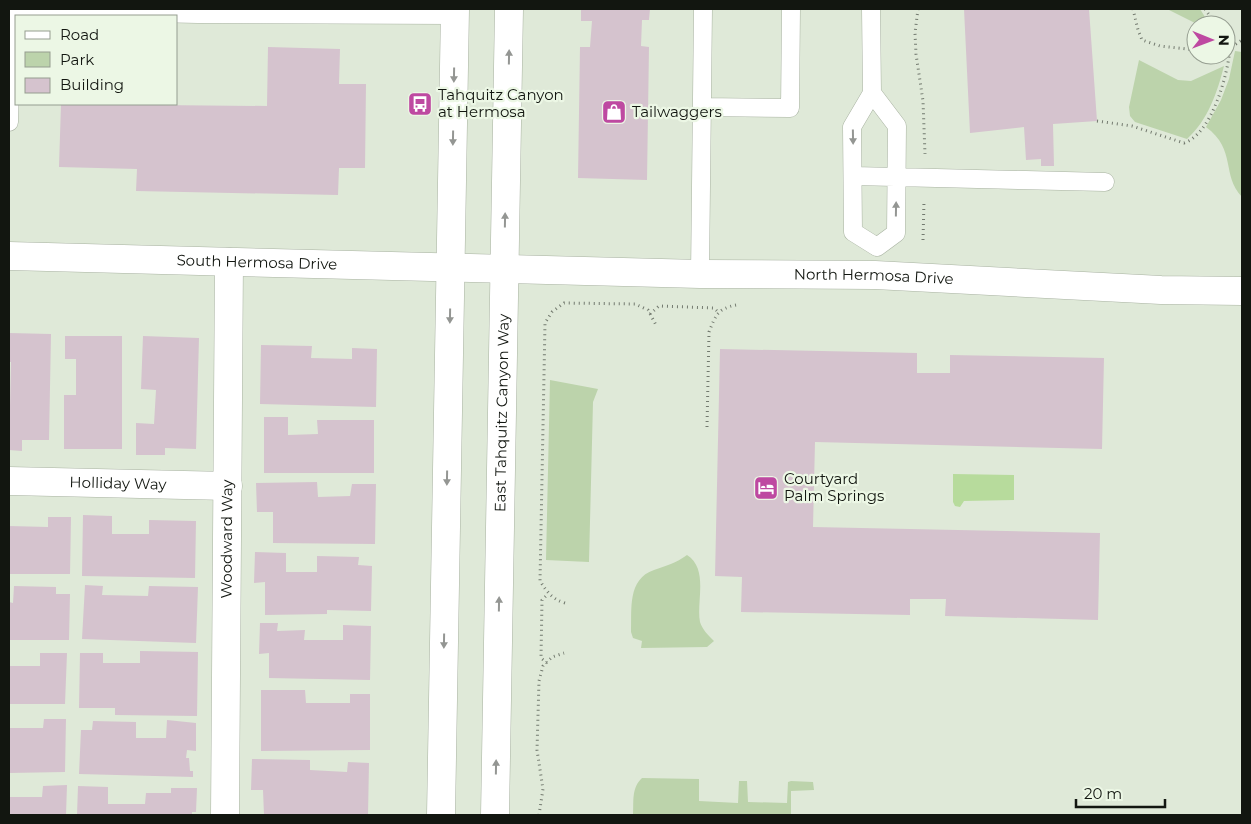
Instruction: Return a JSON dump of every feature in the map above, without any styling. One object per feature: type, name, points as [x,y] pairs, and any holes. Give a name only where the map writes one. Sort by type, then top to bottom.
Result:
[{"type":"street","name":"East Tahquitz Canyon Way","points":[[495,815],[510,9]]},
{"type":"street","points":[[441,815],[455,12]]},
{"type":"street","name":"South Hermosa Drive","points":[[9,256],[504,268]]},
{"type":"street","name":"Woodward Way","points":[[225,815],[229,262]]},
{"type":"street","name":"North Hermosa Drive","points":[[504,268],[700,274],[875,275],[1161,290],[1242,291]]},
{"type":"street","name":"Holliday Way","points":[[9,481],[228,486]]},
{"type":"lane","points":[[9,122],[12,9],[455,12]]},
{"type":"lane","points":[[700,274],[702,9]]},
{"type":"lane","points":[[702,107],[790,108],[791,9]]},
{"type":"lane","points":[[871,9],[872,93],[852,127],[854,176],[853,232],[877,247]]},
{"type":"lane","points":[[872,93],[897,126],[896,233],[877,247],[875,275]]},
{"type":"lane","points":[[854,176],[1105,182]]},
{"type":"path","points":[[1133,9],[1142,40],[1160,46],[1186,49]]},
{"type":"path","points":[[1097,122],[1132,126],[1184,143],[1190,141],[1196,136],[1216,103],[1229,65]]},
{"type":"path","points":[[565,603],[556,601],[548,594],[540,581],[545,323],[552,312],[564,303],[635,304],[648,310],[657,327]]},
{"type":"path","points":[[708,427],[709,332],[714,319],[724,308],[736,305]]},
{"type":"path","points":[[650,314],[659,306],[714,308],[719,313]]},
{"type":"path","points":[[547,663],[541,658],[541,631],[542,600],[548,594]]},
{"type":"path","points":[[539,815],[543,789],[537,750],[539,680],[544,666],[552,657],[564,653]]},
{"type":"green space","points":[[1167,9],[1200,9],[1204,15],[1186,15],[1186,18]]},
{"type":"green space","points":[[1236,51],[1242,52],[1242,197],[1232,180],[1222,145],[1206,127],[1221,100],[1232,65],[1236,65]]},
{"type":"green space","points":[[1139,60],[1178,80],[1191,81],[1224,66],[1211,106],[1201,123],[1187,139],[1135,122],[1130,116],[1129,107]]},
{"type":"green space","points":[[550,380],[598,389],[593,402],[589,562],[546,560]]},
{"type":"green space","points":[[687,555],[694,561],[700,577],[700,622],[704,630],[714,641],[707,647],[641,648],[642,641],[633,638],[631,632],[635,588],[645,574]]},
{"type":"green space","points":[[642,778],[699,779],[699,801],[738,803],[739,781],[747,781],[748,802],[787,803],[788,782],[791,781],[813,782],[814,790],[791,791],[791,815],[633,815],[633,800],[636,786]]},
{"type":"shaded area","points":[[953,474],[1014,475],[1014,500],[964,501],[960,507],[955,506],[953,502]]},
{"type":"building","name":"Tailwaggers","points":[[581,9],[650,9],[649,20],[642,20],[641,46],[649,47],[647,180],[578,178],[580,47],[590,47],[592,21],[581,21]]},
{"type":"building","points":[[964,9],[1089,9],[1097,121],[1053,124],[1054,166],[1041,166],[1041,159],[1026,160],[1024,127],[970,133]]},
{"type":"building","points":[[268,47],[340,49],[339,84],[366,84],[365,168],[339,168],[338,195],[136,191],[137,169],[59,167],[61,105],[267,106]]},
{"type":"building","points":[[9,333],[51,334],[49,440],[22,440],[22,451],[9,450],[11,362],[9,362]]},
{"type":"building","points":[[65,336],[122,336],[122,449],[64,449],[64,395],[76,395],[76,359],[65,359]]},
{"type":"building","points":[[143,336],[199,338],[196,449],[165,448],[165,455],[136,455],[136,423],[154,424],[156,390],[141,389]]},
{"type":"building","points":[[261,345],[312,346],[311,358],[352,359],[352,348],[377,349],[376,407],[260,404]]},
{"type":"building","name":"Courtyard Palm Springs","points":[[720,349],[917,353],[917,373],[950,373],[950,355],[1104,358],[1102,449],[815,442],[813,527],[1100,533],[1098,620],[945,616],[946,599],[910,599],[910,615],[741,612],[742,577],[715,576]]},
{"type":"building","points":[[264,417],[288,417],[288,435],[318,434],[317,420],[374,420],[374,473],[264,473]]},
{"type":"building","points":[[317,482],[318,497],[350,496],[352,484],[376,484],[375,544],[273,543],[273,512],[257,512],[256,483]]},
{"type":"building","points":[[83,515],[112,516],[112,534],[149,534],[149,520],[196,521],[195,578],[82,576]]},
{"type":"building","points":[[48,517],[71,517],[70,574],[9,574],[9,526],[48,527]]},
{"type":"building","points":[[255,552],[286,553],[286,572],[317,572],[317,556],[359,557],[358,565],[372,566],[371,611],[327,610],[327,614],[265,615],[265,582],[254,583]]},
{"type":"building","points":[[85,585],[103,586],[102,595],[148,596],[149,586],[198,587],[196,643],[82,639]]},
{"type":"building","points":[[14,586],[56,587],[56,594],[70,594],[69,640],[9,640],[9,602],[13,603]]},
{"type":"building","points":[[260,623],[278,623],[277,631],[305,630],[304,640],[343,640],[343,625],[371,626],[370,680],[269,678],[269,653],[259,654]]},
{"type":"building","points":[[140,651],[198,652],[197,716],[115,715],[115,708],[79,708],[80,653],[103,653],[103,663],[140,663]]},
{"type":"building","points":[[40,653],[67,653],[65,704],[9,704],[9,666],[40,666]]},
{"type":"building","points":[[261,690],[305,690],[306,703],[350,703],[350,694],[370,694],[370,750],[261,751]]},
{"type":"building","points":[[44,719],[66,719],[65,772],[9,773],[9,728],[43,728]]},
{"type":"building","points":[[167,720],[196,723],[196,751],[187,750],[186,758],[189,758],[190,771],[193,771],[193,777],[79,774],[81,730],[92,730],[93,721],[136,722],[136,738],[166,738]]},
{"type":"building","points":[[252,759],[310,760],[310,770],[347,772],[348,762],[369,763],[368,815],[264,815],[263,790],[251,790]]},
{"type":"building","points":[[67,785],[66,815],[9,815],[9,797],[42,797],[43,786]]},
{"type":"building","points":[[78,786],[108,787],[108,804],[145,804],[146,793],[171,793],[171,788],[197,788],[196,812],[192,812],[192,815],[77,815]]},
{"type":"place","name":"Tahquitz Canyon at Hermosa","points":[[420,104]]},
{"type":"place","name":"Tailwaggers","points":[[614,112]]},
{"type":"place","name":"Courtyard Palm Springs","points":[[766,488]]}]
